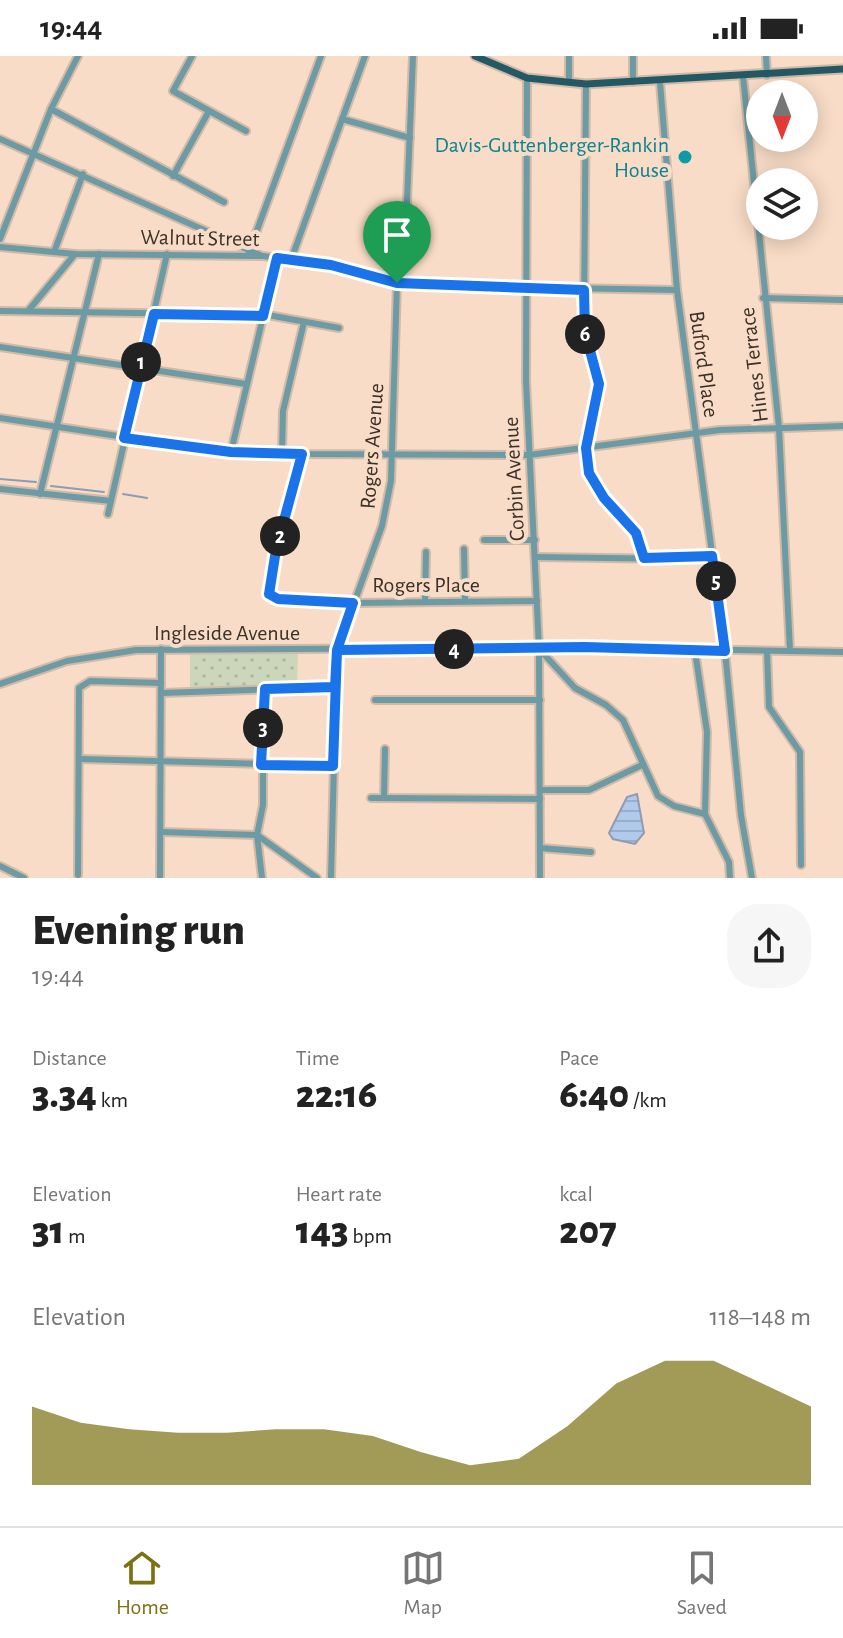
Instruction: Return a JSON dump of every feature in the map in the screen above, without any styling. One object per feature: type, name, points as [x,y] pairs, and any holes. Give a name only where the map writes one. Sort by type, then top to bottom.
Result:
[{"type":"main road","points":[[475,56],[490,59],[527,78],[586,84],[843,69]]},
{"type":"street","points":[[0,239],[51,109],[78,56]]},
{"type":"street","points":[[192,56],[173,91],[246,131]]},
{"type":"street","points":[[249,253],[321,56]]},
{"type":"street","points":[[291,260],[365,56]]},
{"type":"street","name":"Rogers Avenue","points":[[331,878],[337,650],[385,517],[392,454],[397,283],[407,202],[413,56]]},
{"type":"street","points":[[569,56],[569,82]]},
{"type":"street","points":[[633,56],[633,82]]},
{"type":"street","points":[[766,56],[767,75]]},
{"type":"street","name":"Hines Terrace","points":[[743,76],[763,298],[779,428],[790,651]]},
{"type":"street","name":"Corbin Avenue","points":[[527,78],[525,288],[529,455],[539,648],[540,878]]},
{"type":"street","name":"Buford Place","points":[[660,82],[677,290],[725,651],[730,728],[752,878]]},
{"type":"street","points":[[586,84],[585,332],[599,384],[586,448],[589,473],[597,490],[636,533],[644,558]]},
{"type":"street","points":[[51,109],[224,202]]},
{"type":"street","points":[[173,176],[209,111]]},
{"type":"street","points":[[342,119],[410,138]]},
{"type":"street","name":"Walnut Street","points":[[0,139],[83,174],[249,253]]},
{"type":"street","points":[[54,252],[83,174]]},
{"type":"street","name":"Walnut Street","points":[[0,247],[75,254],[249,253],[331,265],[397,283],[677,290]]},
{"type":"street","points":[[28,311],[75,254]]},
{"type":"street","points":[[40,494],[99,254]]},
{"type":"street","points":[[108,514],[167,254]]},
{"type":"street","points":[[231,452],[277,258]]},
{"type":"street","points":[[763,298],[843,300]]},
{"type":"street","points":[[0,311],[263,316],[339,328]]},
{"type":"street","points":[[282,454],[283,411],[304,322]]},
{"type":"street","points":[[0,347],[246,384]]},
{"type":"street","points":[[0,418],[231,452],[282,454],[529,455],[696,433],[843,426]]},
{"type":"street","name":"Rogers Place","points":[[302,454],[276,550],[269,594],[278,599],[353,603],[537,601]]},
{"type":"street","points":[[0,489],[111,501]]},
{"type":"street","points":[[484,540],[535,540]]},
{"type":"street","points":[[464,549],[465,601]]},
{"type":"street","points":[[425,602],[426,552]]},
{"type":"street","points":[[536,557],[712,556]]},
{"type":"street","points":[[539,648],[575,688],[618,714],[653,789],[664,801],[705,814]]},
{"type":"street","name":"Ingleside Avenue","points":[[0,684],[84,657],[161,649],[539,648],[843,652]]},
{"type":"street","points":[[160,878],[161,649]]},
{"type":"street","points":[[695,651],[707,732],[705,814],[729,862],[730,878]]},
{"type":"street","points":[[767,651],[769,707],[800,752],[801,865]]},
{"type":"street","points":[[78,875],[82,684],[90,681],[161,683]]},
{"type":"street","points":[[162,693],[335,687]]},
{"type":"street","points":[[262,878],[257,835],[263,805],[265,689]]},
{"type":"street","points":[[375,700],[540,700]]},
{"type":"street","points":[[384,798],[385,749]]},
{"type":"street","points":[[80,759],[333,766]]},
{"type":"street","points":[[540,790],[589,790],[642,765]]},
{"type":"street","points":[[371,798],[540,799]]},
{"type":"street","points":[[161,832],[257,835],[317,878]]},
{"type":"street","points":[[540,848],[591,852]]},
{"type":"street","points":[[0,866],[24,878]]},
{"type":"green space","points":[[190,652],[298,653],[297,683],[190,690]]},
{"type":"water","points":[[637,794],[644,833],[635,844],[613,839],[609,833],[627,797]]},
{"type":"waterway","points":[[0,479],[36,482]]},
{"type":"waterway","points":[[51,486],[104,492]]},
{"type":"waterway","points":[[123,494],[147,498]]},
{"type":"place","name":"Davis-Guttenberger-Rankin House","points":[[685,157]]},
{"type":"route","points":[[397,283],[331,265],[277,258],[263,316],[154,314],[147,338],[124,438],[231,452],[302,454],[276,550],[269,594],[278,599],[353,603],[337,650],[335,687],[265,689],[261,765],[333,766],[337,650],[584,647],[725,651],[712,556],[644,558],[636,533],[627,519],[597,490],[589,473],[587,435],[598,400],[599,384],[585,332],[584,290],[397,283]]}]
